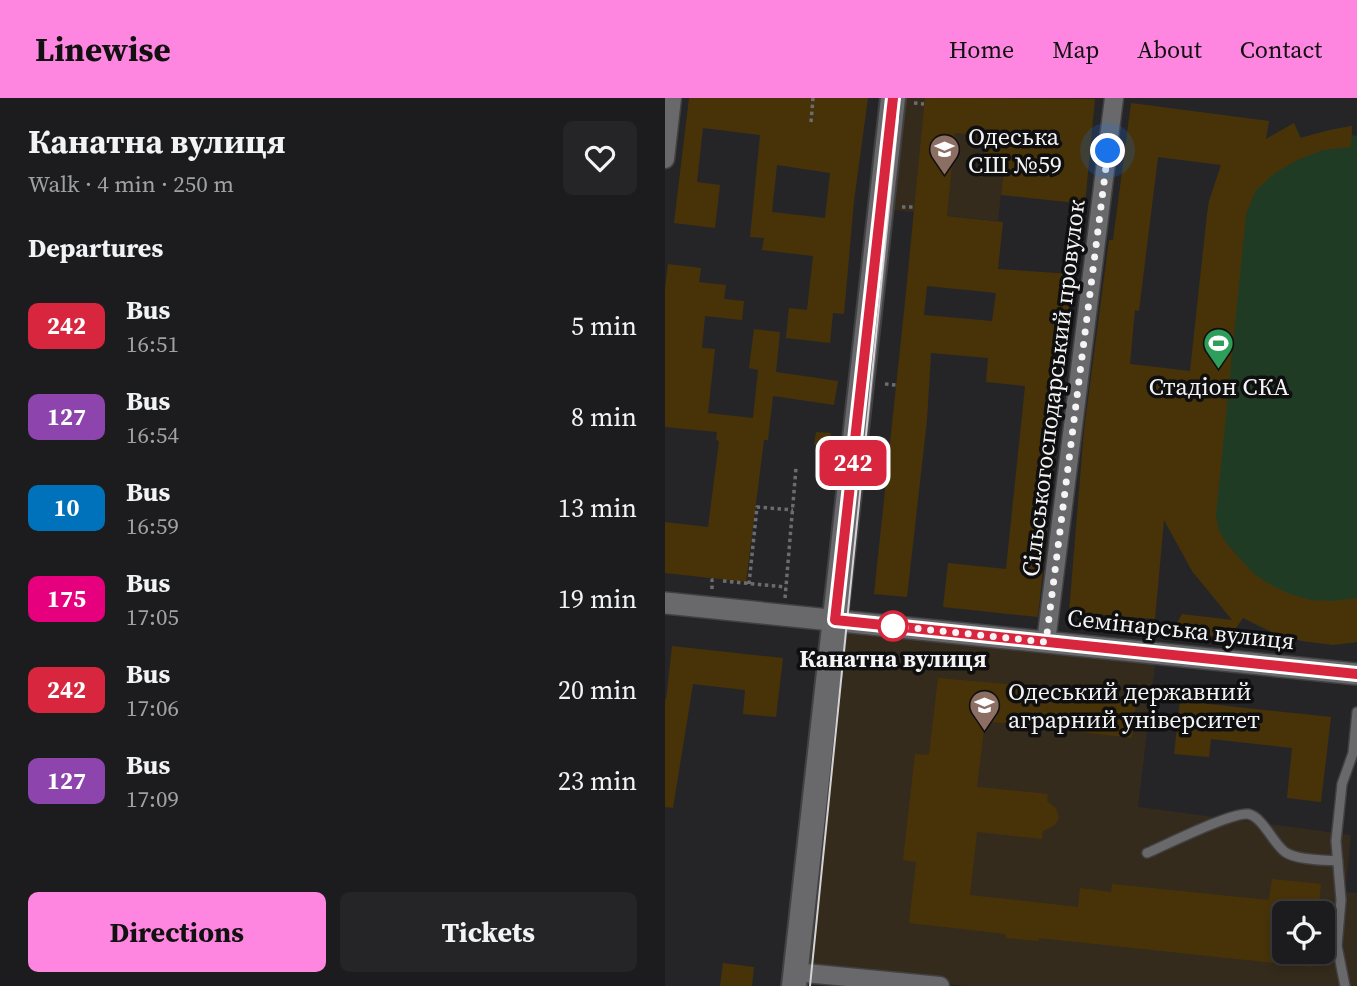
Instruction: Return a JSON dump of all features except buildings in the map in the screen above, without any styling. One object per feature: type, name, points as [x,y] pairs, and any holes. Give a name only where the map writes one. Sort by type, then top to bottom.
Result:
[{"type":"main road","points":[[794,979],[835,620],[902,101]]},
{"type":"street","points":[[665,159],[672,98]]},
{"type":"street","name":"Сільськогосподарський провулок","points":[[1046,642],[1114,98]]},
{"type":"street","name":"Семінарська вулиця","points":[[665,603],[1357,674]]},
{"type":"street","points":[[794,979],[940,986]]},
{"type":"lane","points":[[1345,986],[1337,946],[1341,900],[1336,841],[1342,784],[1353,753],[1357,712]]},
{"type":"lane","points":[[1147,853],[1232,816],[1250,814],[1259,819],[1274,841],[1286,852],[1294,856],[1338,861]]},
{"type":"path","points":[[811,122],[813,98]]},
{"type":"path","points":[[902,101],[924,104]]},
{"type":"path","points":[[902,207],[914,207]]},
{"type":"path","points":[[885,384],[896,385]]},
{"type":"path","points":[[785,598],[796,468]]},
{"type":"path","points":[[749,584],[757,507],[793,510]]},
{"type":"path","points":[[712,592],[712,580],[715,580]]},
{"type":"path","points":[[723,581],[786,587]]},
{"type":"shaded area","name":"Одеська CШ №59","points":[[895,98],[1011,98],[998,221],[884,209]]},
{"type":"shaded area","name":"Одеський державний аграрний університет","points":[[836,621],[1156,656],[1138,807],[1351,835],[1345,892],[1357,893],[1357,986],[967,986],[799,970]]},
{"type":"green space","points":[[1294,123],[1301,138],[1352,126],[1351,135],[1357,136],[1357,642],[1317,643],[1281,635],[1248,620],[1215,598],[1207,214],[1266,139]]},
{"type":"tram line","points":[[810,986],[898,119],[897,98]]},
{"type":"bus line","name":"242","points":[[893,98],[835,620],[1357,674]]},
{"type":"place","name":"Одеська CШ №59","points":[[945,177]]},
{"type":"place","name":"Стадіон СКА","points":[[1219,371]]},
{"type":"place","name":"Канатна вулиця","points":[[893,626]]},
{"type":"place","name":"Одеський державний аграрний університет","points":[[985,732]]},
{"type":"route","points":[[893,626],[1046,642],[1108,151]]}]
